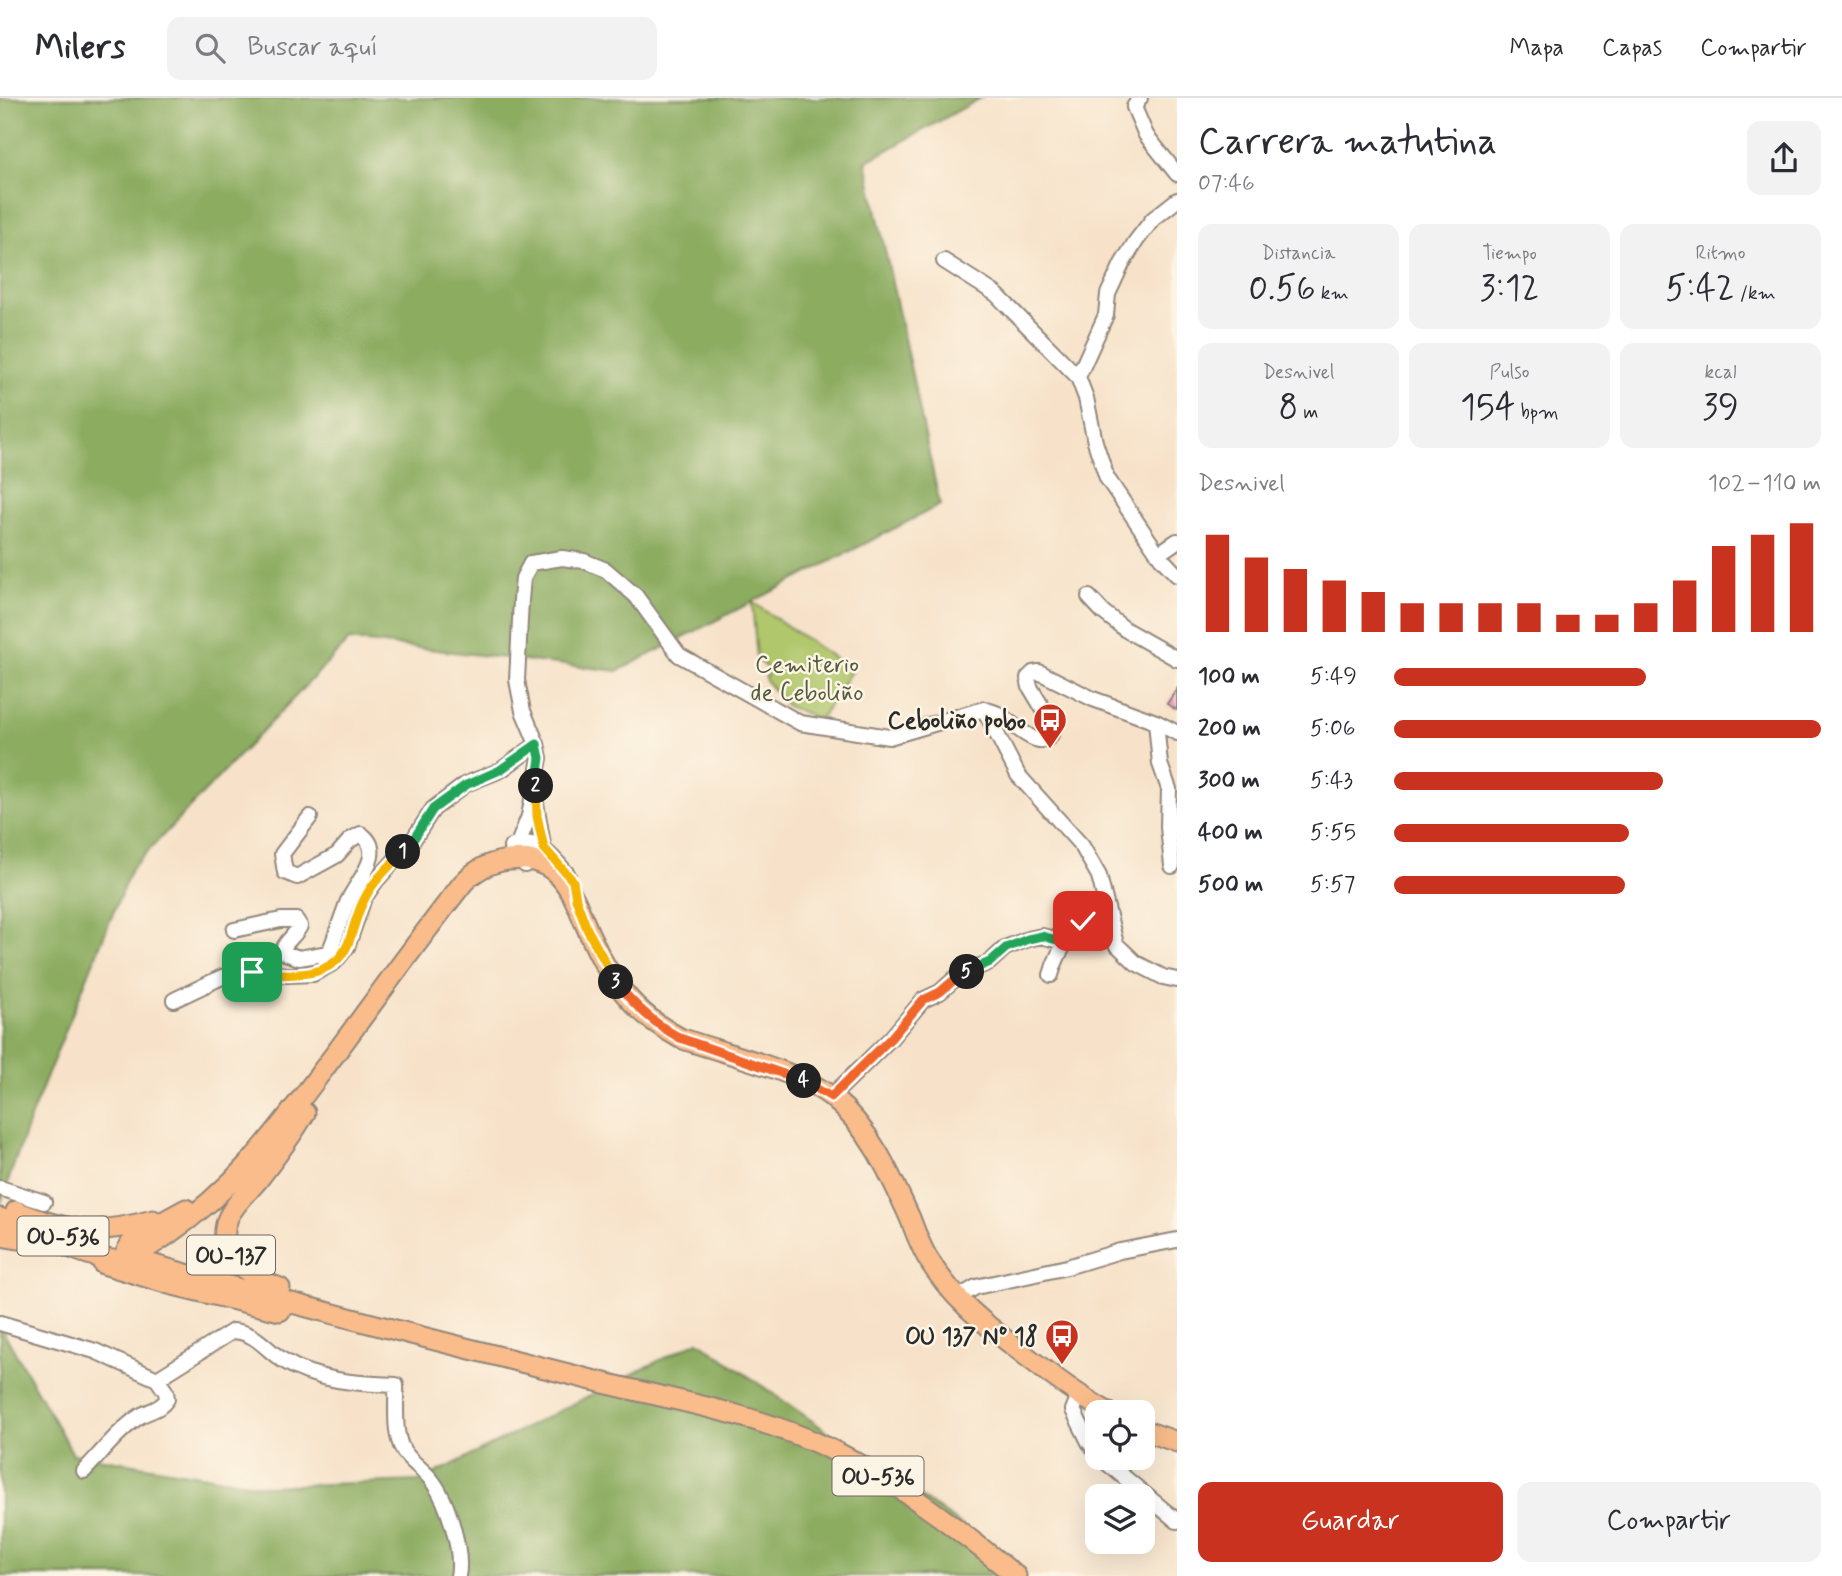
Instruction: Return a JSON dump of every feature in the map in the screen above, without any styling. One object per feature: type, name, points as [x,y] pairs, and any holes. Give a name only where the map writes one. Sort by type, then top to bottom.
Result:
[{"type":"main road","name":"OU-137","points":[[0,1218],[48,1238],[106,1258],[121,1260],[149,1247],[183,1224],[224,1191],[270,1141],[436,918],[496,861],[531,856],[560,875],[576,899],[587,929]]},
{"type":"main road","name":"OU-137","points":[[487,871],[519,871],[541,876],[552,883],[569,901],[587,929],[614,980],[642,1013],[661,1028],[680,1038],[805,1082],[831,1097],[862,1128],[887,1168],[926,1256],[968,1311],[1088,1400]]},
{"type":"main road","name":"OU-137","points":[[331,1059],[314,1098],[295,1131],[228,1219],[225,1228],[229,1251],[243,1269],[266,1283],[440,1342]]},
{"type":"main road","name":"OU-137","points":[[224,1191],[175,1214],[132,1241],[128,1246],[129,1257],[142,1268],[233,1293],[274,1310]]},
{"type":"main road","name":"OU-137","points":[[0,1207],[51,1224],[90,1231],[119,1229],[175,1214]]},
{"type":"main road","name":"OU-536","points":[[0,1207],[46,1230],[129,1257],[719,1418],[799,1436],[862,1466],[914,1497],[1016,1576]]},
{"type":"main road","name":"OU-536","points":[[0,1227],[137,1275],[274,1310],[440,1342],[484,1346],[535,1366],[719,1418],[855,1476],[944,1534],[996,1576]]},
{"type":"main road","points":[[0,1236],[48,1238]]},
{"type":"main road","points":[[1155,1434],[1177,1442]]},
{"type":"street","points":[[1140,98],[1134,107],[1146,135],[1177,174]]},
{"type":"street","points":[[1078,377],[1106,315],[1108,294],[1122,264],[1153,219],[1177,200]]},
{"type":"street","points":[[944,261],[996,294],[1078,377],[1107,478],[1158,554],[1177,575]]},
{"type":"street","points":[[1158,554],[1177,541]]},
{"type":"street","points":[[552,883],[531,856],[526,826],[540,758],[519,697],[517,680],[523,578],[531,563],[562,558],[584,561],[606,570],[636,596],[679,655],[800,723],[889,737],[984,709],[999,714],[1031,738],[1040,741],[1052,734],[1054,727],[1030,687],[1028,678],[1033,673],[1040,672],[1093,699],[1168,728],[1160,764],[1169,789],[1168,827],[1172,866]]},
{"type":"street","points":[[1089,597],[1126,630],[1177,659]]},
{"type":"street","points":[[984,709],[1018,775],[1082,846],[1099,876],[1116,944],[1136,963],[1163,977],[1177,980]]},
{"type":"street","points":[[174,1000],[222,976],[252,972],[313,974],[347,947],[364,898],[413,840],[433,809],[466,785],[500,770],[537,744]]},
{"type":"street","points":[[531,856],[537,816],[536,787]]},
{"type":"street","points":[[310,817],[282,854],[285,872],[297,877],[318,868],[360,834],[368,839],[372,848],[370,863],[349,900],[332,957]]},
{"type":"street","points":[[1051,975],[1055,958],[1064,942],[1104,903]]},
{"type":"street","points":[[234,930],[281,920],[296,920],[300,926],[282,952],[299,958],[332,957]]},
{"type":"street","points":[[831,1097],[891,1038],[923,1000],[940,992],[960,975],[990,962],[1006,948],[1028,939],[1042,936],[1064,942]]},
{"type":"street","points":[[0,1188],[44,1202]]},
{"type":"street","points":[[957,1298],[976,1287],[1067,1267],[1120,1251],[1177,1240]]},
{"type":"street","points":[[0,1323],[94,1351],[157,1379],[166,1392],[167,1399],[163,1405],[141,1415],[129,1425],[84,1471]]},
{"type":"street","points":[[157,1379],[233,1331],[248,1332],[284,1362],[309,1371],[337,1380],[396,1385],[398,1439],[404,1453],[435,1483],[447,1506],[454,1528],[458,1576]]},
{"type":"street","points":[[1079,1395],[1073,1410],[1085,1434]]},
{"type":"street","points":[[1115,1470],[1177,1521]]},
{"type":"green space","points":[[0,98],[981,98],[866,162],[940,505],[618,671],[349,640],[131,869],[30,1118],[0,1205]]},
{"type":"green space","name":"Cemiterio de Ceboliño","points":[[752,602],[852,670],[820,719],[787,706],[766,681],[765,677],[770,671],[757,659]]},
{"type":"green space","points":[[0,1326],[73,1454],[266,1486],[420,1481],[698,1341],[1005,1556],[1023,1576],[0,1576]]},
{"type":"building","points":[[1177,689],[1177,710],[1167,704]]},
{"type":"place","name":"Ceboliño pobo","points":[[1050,750]]},
{"type":"place","name":"OU 137 Nº 18","points":[[1062,1366]]},
{"type":"route","points":[[252,972],[313,974],[335,962],[347,947],[364,898],[413,840],[433,809],[466,785],[500,770],[537,744],[540,758],[536,808],[538,829],[544,848],[573,881],[576,899],[587,929],[614,980],[626,996],[661,1028],[680,1038],[778,1071],[831,1097],[891,1038],[923,1000],[940,992],[960,975],[990,962],[1006,948],[1042,936],[1064,942],[1083,921]]}]
